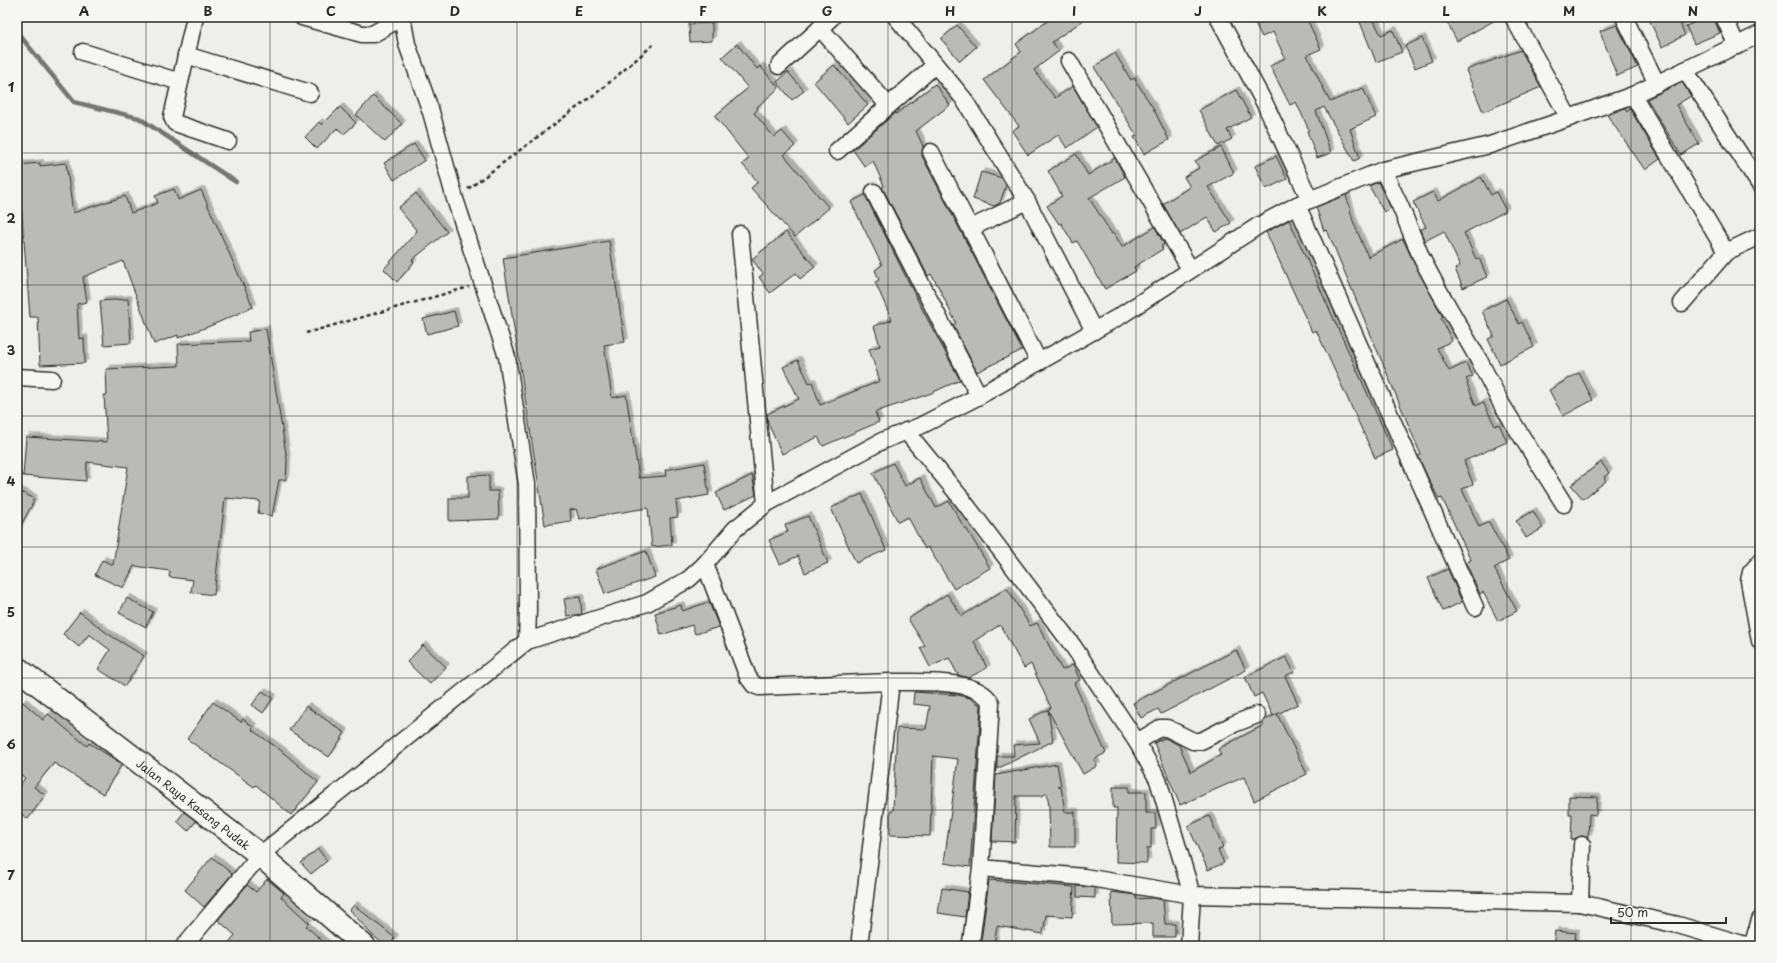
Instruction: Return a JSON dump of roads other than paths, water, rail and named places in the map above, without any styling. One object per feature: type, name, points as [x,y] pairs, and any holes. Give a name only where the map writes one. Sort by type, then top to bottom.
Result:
[{"type":"street","points":[[195,17],[172,117],[175,123],[228,140]]},
{"type":"street","points":[[302,17],[362,34],[373,34],[402,17],[407,44],[431,112],[455,199],[507,357],[527,484],[528,610],[526,641]]},
{"type":"street","points":[[779,66],[832,17]]},
{"type":"street","points":[[896,17],[963,98],[1027,201],[1094,331]]},
{"type":"street","points":[[1218,17],[1265,104],[1304,202],[1476,607]]},
{"type":"street","points":[[1513,17],[1569,118]]},
{"type":"street","points":[[1624,17],[1657,84]]},
{"type":"street","points":[[1724,17],[1736,46]]},
{"type":"street","points":[[820,28],[888,105]]},
{"type":"street","points":[[184,946],[260,855],[526,641],[647,603],[689,579],[705,564],[735,529],[766,504],[882,442],[979,396],[1120,316],[1258,226],[1304,202],[1383,170],[1490,145],[1633,95],[1760,34]]},
{"type":"street","points":[[83,52],[180,82]]},
{"type":"street","points":[[186,55],[310,93]]},
{"type":"street","points":[[1069,61],[1190,269]]},
{"type":"street","points":[[836,150],[935,65]]},
{"type":"street","points":[[1685,70],[1760,185]]},
{"type":"street","points":[[1633,95],[1726,252]]},
{"type":"street","points":[[931,152],[1039,362]]},
{"type":"street","points":[[1383,170],[1431,277],[1480,362],[1502,405],[1564,504]]},
{"type":"street","points":[[874,192],[979,396]]},
{"type":"street","points":[[971,228],[1027,201]]},
{"type":"street","points":[[740,234],[766,504]]},
{"type":"street","points":[[1682,303],[1726,252],[1760,236]]},
{"type":"street","points":[[17,377],[52,379]]},
{"type":"street","points":[[906,431],[961,498],[1073,646],[1137,742],[1158,780],[1192,895],[1189,946]]},
{"type":"street","points":[[1760,562],[1751,572],[1748,581],[1760,641]]},
{"type":"street","points":[[705,564],[748,677],[754,685],[759,687],[891,682],[938,682],[974,688],[984,694],[991,703],[981,868],[971,942]]},
{"type":"street","name":"Jalan Raya Kasang Pudak","points":[[17,668],[260,855],[364,946]]},
{"type":"street","points":[[860,946],[891,682]]},
{"type":"street","points":[[1137,742],[1160,728],[1168,728],[1193,741],[1201,741],[1234,724],[1257,715]]},
{"type":"street","points":[[1580,903],[1582,845]]},
{"type":"street","points":[[981,868],[1084,877],[1192,895],[1580,903],[1678,925],[1749,946]]},
{"type":"street","points":[[1752,946],[1760,920]]},
{"type":"waterway","points":[[17,32],[74,102],[139,118],[236,182]]}]
